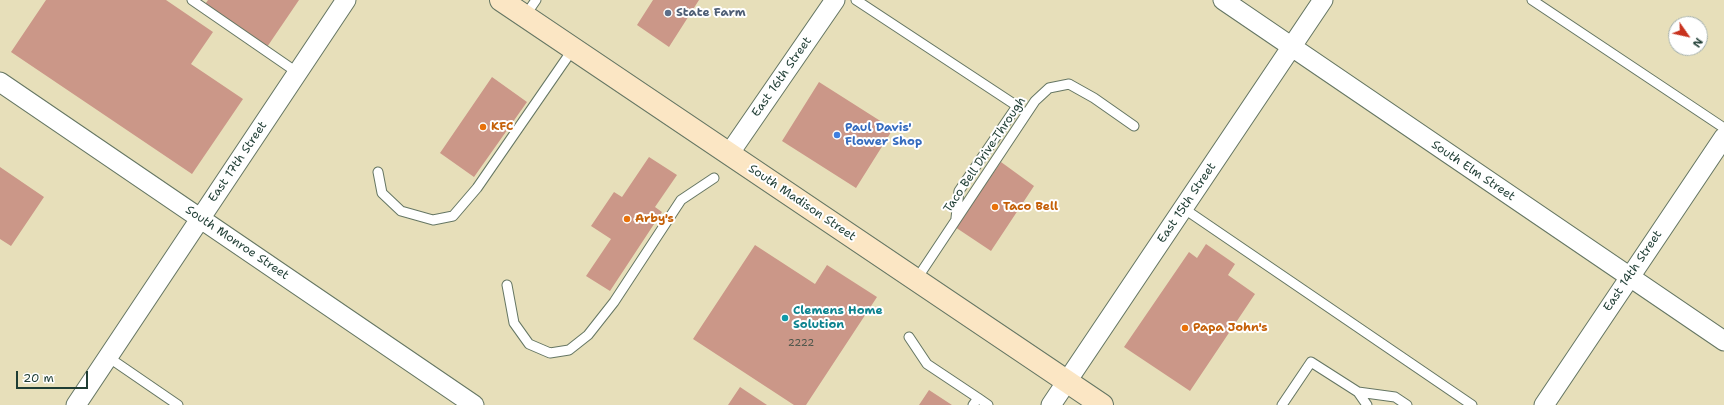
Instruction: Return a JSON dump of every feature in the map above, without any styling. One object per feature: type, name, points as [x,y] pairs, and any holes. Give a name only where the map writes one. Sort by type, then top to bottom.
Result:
[{"type":"main road","name":"South Madison Street","points":[[501,0],[531,8],[573,49],[1102,405]]},
{"type":"street","name":"East 17th Street","points":[[76,405],[346,0]]},
{"type":"street","name":"East 16th Street","points":[[729,154],[836,0]]},
{"type":"street","name":"South Elm Street","points":[[1223,0],[1724,341]]},
{"type":"street","name":"East 15th Street","points":[[1051,405],[1322,0]]},
{"type":"street","name":"South Monroe Street","points":[[0,82],[474,405]]},
{"type":"street","name":"East 14th Street","points":[[1544,405],[1724,137]]},
{"type":"lane","points":[[192,0],[298,73]]},
{"type":"lane","points":[[856,0],[1017,106],[959,190],[956,220]]},
{"type":"lane","points":[[1532,0],[1724,128]]},
{"type":"lane","points":[[378,172],[382,193],[401,211],[433,220],[453,216],[477,188],[573,49]]},
{"type":"lane","name":"Taco Bell Drive-Through","points":[[916,280],[1035,101],[1049,88],[1069,84],[1094,98],[1134,126]]},
{"type":"lane","points":[[507,285],[514,323],[529,344],[550,353],[569,350],[588,335],[614,302],[681,200],[714,178]]},
{"type":"lane","points":[[1183,208],[1472,405]]},
{"type":"lane","points":[[909,337],[927,364],[976,401],[988,405]]},
{"type":"lane","points":[[108,357],[178,405]]},
{"type":"lane","points":[[1282,405],[1311,362],[1358,392],[1367,405]]},
{"type":"lane","points":[[1358,392],[1395,397],[1407,405]]},
{"type":"building","points":[[46,0],[166,0],[213,32],[191,64],[243,99],[192,174],[11,52]]},
{"type":"building","points":[[208,0],[299,0],[265,50],[203,7]]},
{"type":"building","name":"State Farm","points":[[653,0],[699,0],[669,47],[637,25]]},
{"type":"building","name":"KFC","points":[[492,77],[527,102],[474,177],[440,153]]},
{"type":"building","name":"Paul Davis' Flower Shop","points":[[819,82],[893,129],[856,188],[782,141]]},
{"type":"building","name":"Arby's","points":[[649,157],[677,175],[655,207],[662,212],[610,291],[586,276],[611,239],[591,226],[614,192],[622,197]]},
{"type":"building","name":"Taco Bell","points":[[1001,162],[1034,186],[991,251],[955,227]]},
{"type":"building","points":[[0,167],[44,197],[11,246],[0,239]]},
{"type":"building","name":"Papa John's","points":[[1206,244],[1235,264],[1228,275],[1255,294],[1190,391],[1124,347],[1189,252],[1197,258]]},
{"type":"building","name":"Clemens Home Solution","points":[[755,245],[815,284],[827,265],[877,297],[806,405],[794,405],[693,339]]},
{"type":"building","points":[[740,387],[767,405],[728,405]]},
{"type":"building","points":[[929,390],[952,405],[919,405]]},
{"type":"place","name":"State Farm","points":[[668,13]]},
{"type":"place","name":"KFC","points":[[483,127]]},
{"type":"place","name":"Paul Davis' Flower Shop","points":[[837,135]]},
{"type":"place","name":"Taco Bell","points":[[995,207]]},
{"type":"place","name":"Arby's","points":[[627,219]]},
{"type":"place","name":"Clemens Home Solution","points":[[785,318]]},
{"type":"place","name":"Papa John's","points":[[1185,328]]}]
